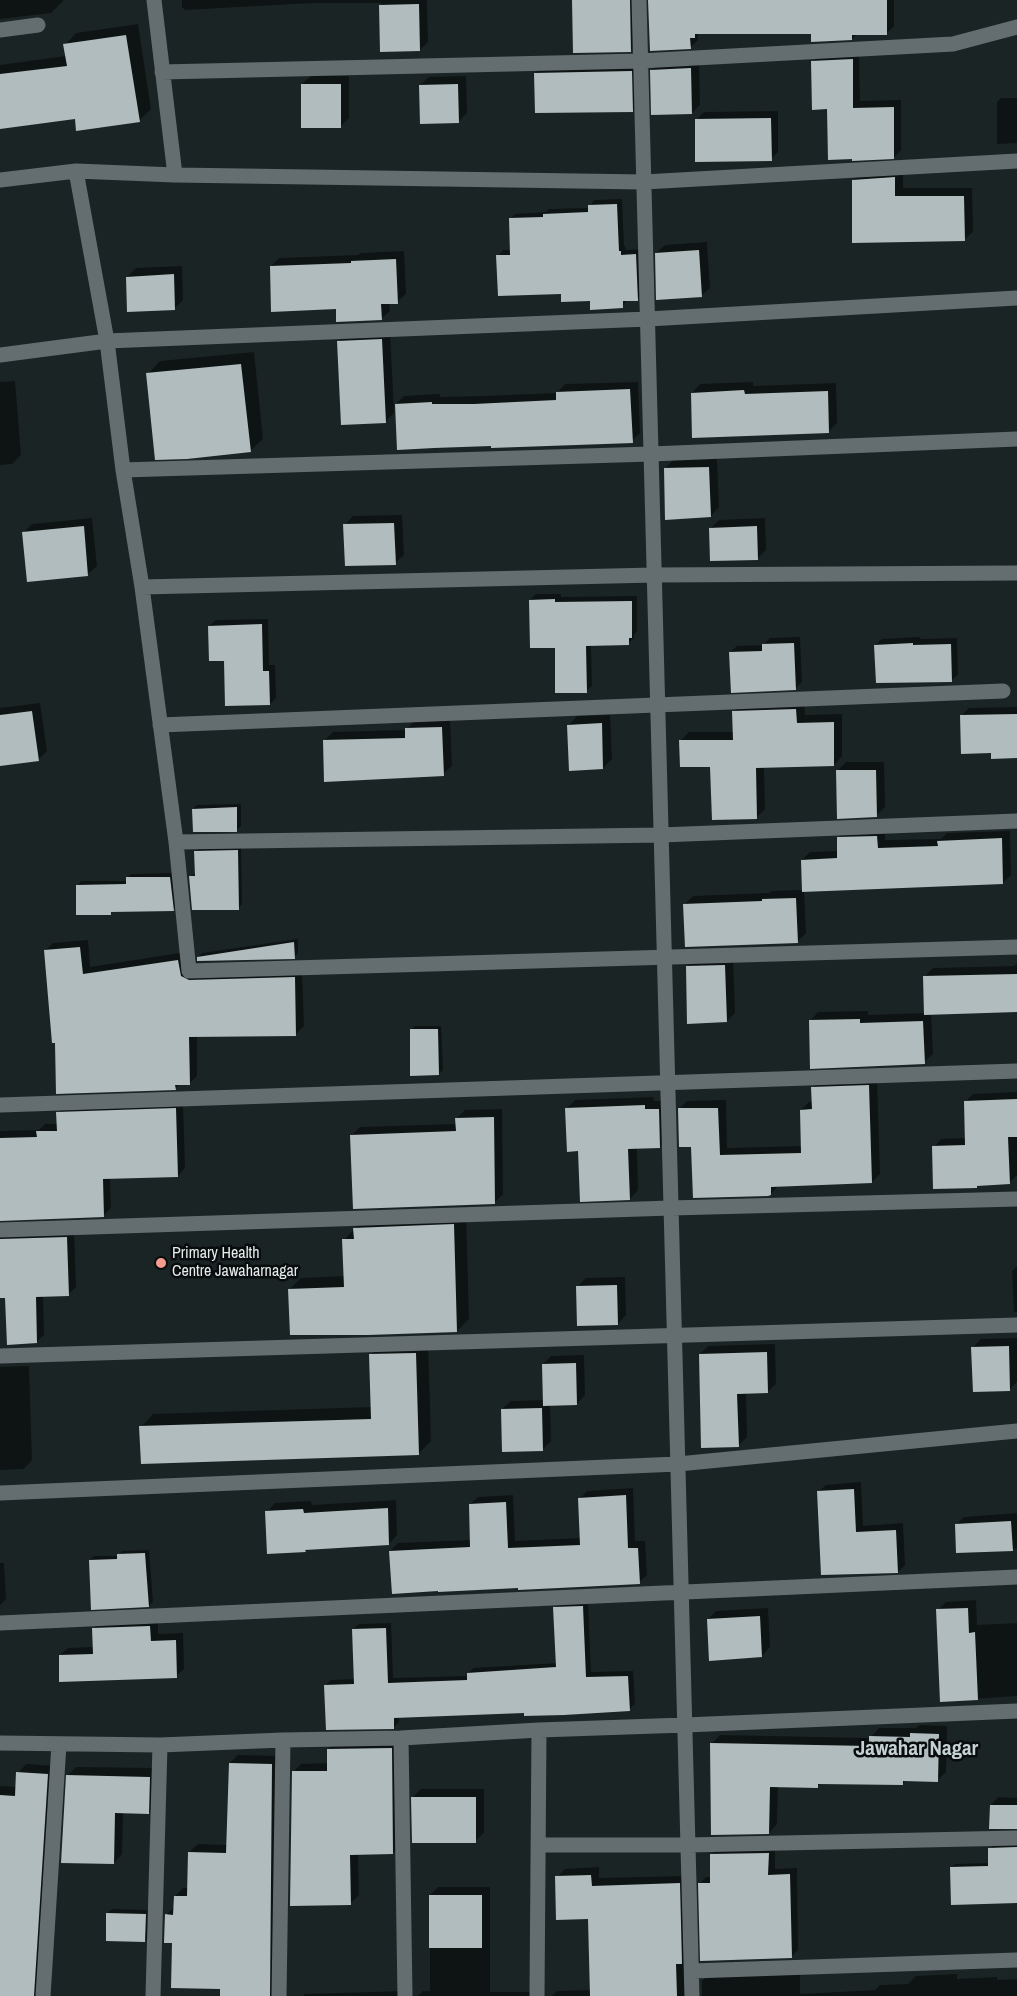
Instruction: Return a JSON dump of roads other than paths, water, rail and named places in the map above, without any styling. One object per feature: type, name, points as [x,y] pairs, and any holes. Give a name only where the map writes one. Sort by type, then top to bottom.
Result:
[{"type":"street","points":[[154,0],[175,176]]},
{"type":"street","points":[[638,0],[692,1996]]},
{"type":"street","points":[[0,30],[38,25]]},
{"type":"street","points":[[162,72],[640,61],[953,44],[1017,27]]},
{"type":"street","points":[[0,180],[76,171],[175,176],[644,182],[1017,161]]},
{"type":"street","points":[[76,171],[107,341],[123,470],[142,587],[176,842],[189,971],[1017,947]]},
{"type":"street","points":[[0,355],[107,341],[648,320],[1017,298]]},
{"type":"street","points":[[123,470],[651,454],[1017,439]]},
{"type":"street","points":[[142,587],[654,575],[1017,573]]},
{"type":"street","points":[[160,724],[1003,691]]},
{"type":"street","points":[[176,842],[661,835],[1017,821]]},
{"type":"street","points":[[0,1105],[668,1081],[1017,1071]]},
{"type":"street","points":[[0,1230],[671,1208],[1017,1199]]},
{"type":"street","points":[[0,1356],[1017,1324]]},
{"type":"street","points":[[0,1493],[678,1464],[1017,1431]]},
{"type":"street","points":[[0,1623],[1017,1576]]},
{"type":"street","points":[[0,1743],[160,1745],[401,1738],[539,1730],[1017,1711]]},
{"type":"street","points":[[537,1996],[539,1730]]},
{"type":"street","points":[[401,1738],[405,1996]]},
{"type":"street","points":[[280,1996],[283,1740]]},
{"type":"street","points":[[43,1996],[59,1744]]},
{"type":"street","points":[[153,1996],[160,1745]]},
{"type":"street","points":[[539,1845],[688,1845],[1017,1838]]},
{"type":"street","points":[[692,1971],[1017,1960]]},
{"type":"place","name":"Primary Health Centre Jawaharnagar","points":[[161,1263]]},
{"type":"district","name":"Jawahar Nagar","points":[[917,1749]]}]
